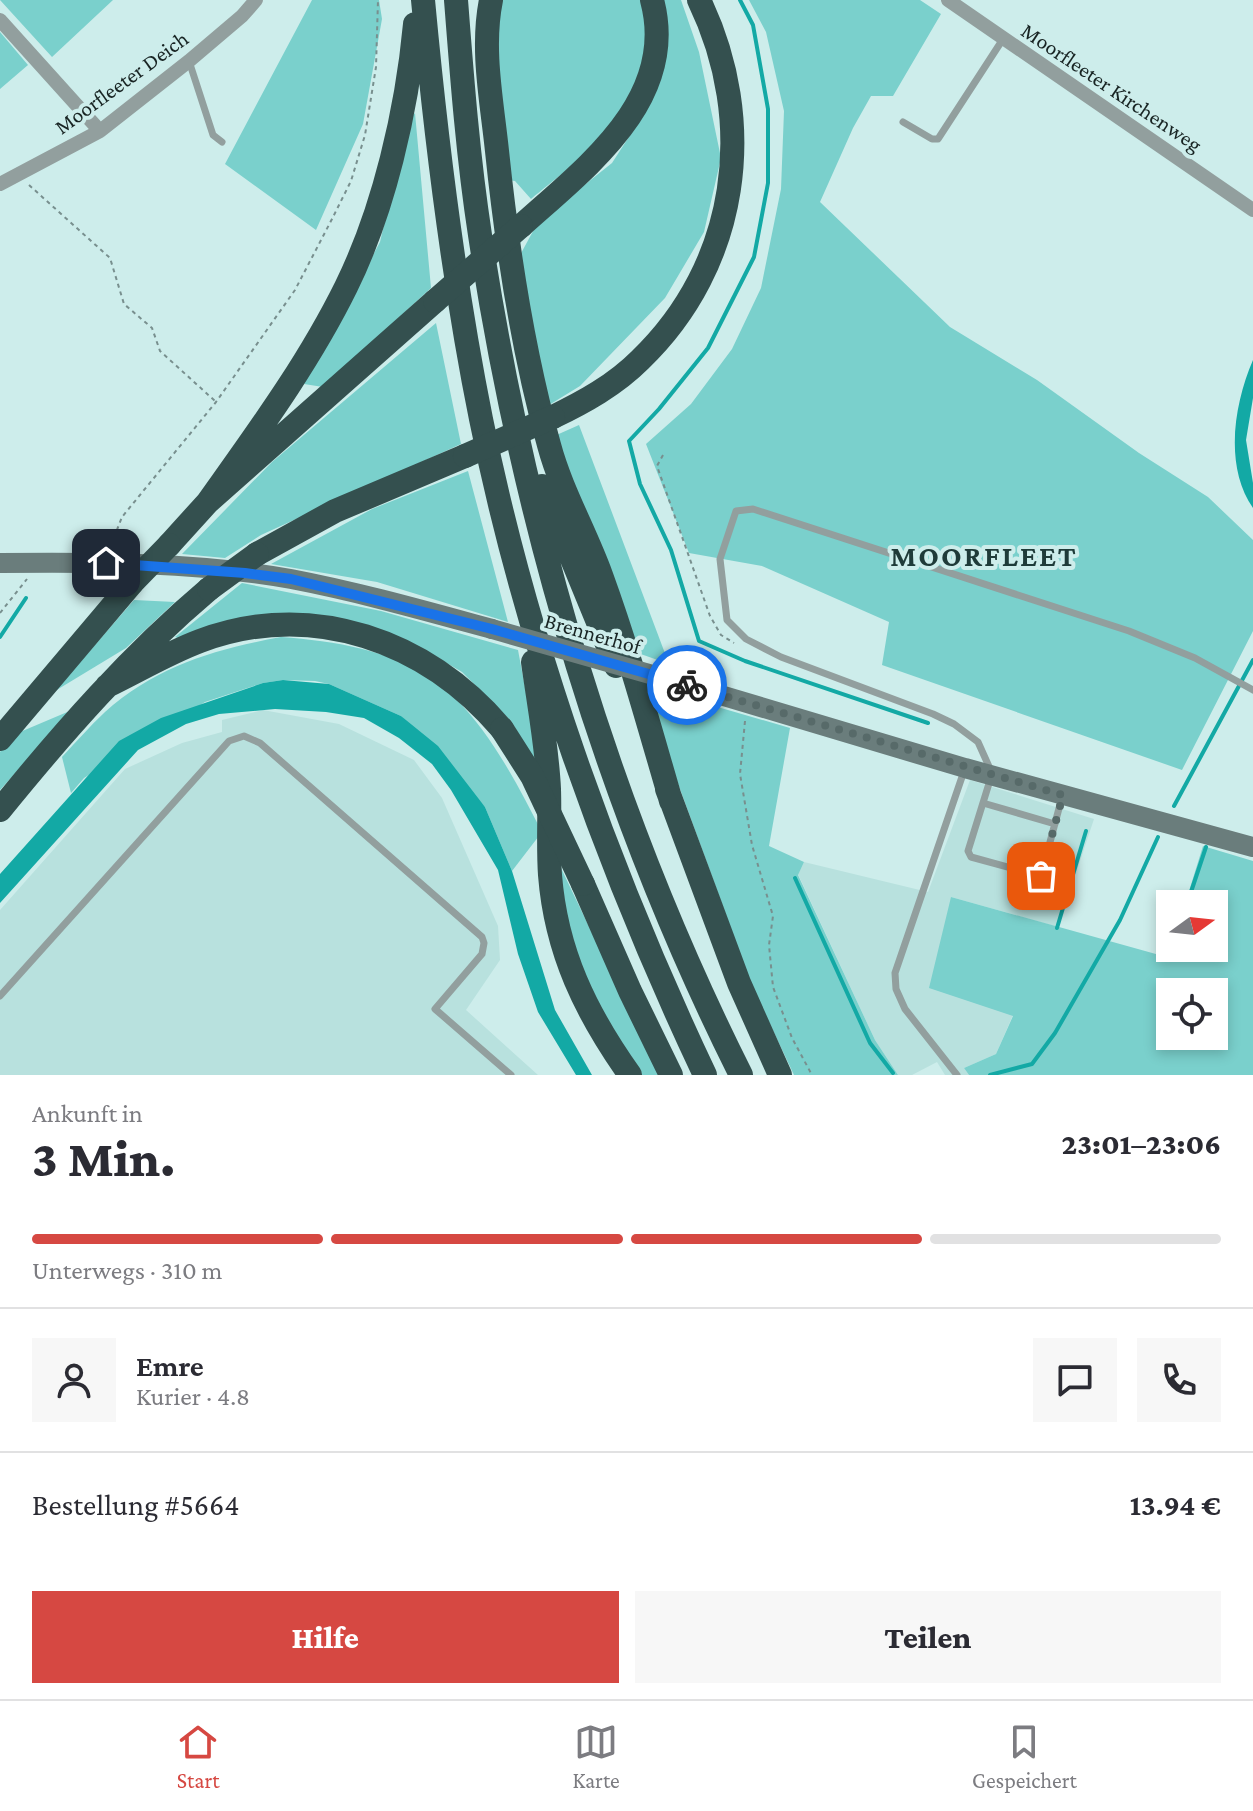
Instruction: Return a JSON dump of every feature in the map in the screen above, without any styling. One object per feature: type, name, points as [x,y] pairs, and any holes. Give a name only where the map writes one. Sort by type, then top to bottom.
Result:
[{"type":"highway","points":[[208,502],[305,361],[347,286],[379,201],[404,99],[420,0]]},
{"type":"highway","points":[[420,0],[450,242],[465,331],[482,421],[521,581],[579,767],[625,894],[705,1075]]},
{"type":"highway","points":[[456,0],[479,232],[512,414],[562,609],[602,739],[655,884],[741,1075]]},
{"type":"highway","points":[[491,0],[487,33],[499,171],[514,276],[539,407],[559,479],[595,558],[612,606],[671,801]]},
{"type":"highway","points":[[0,739],[132,583],[208,502],[602,152],[634,111],[653,66],[657,23],[652,0]]},
{"type":"highway","points":[[0,810],[151,639],[209,589],[257,554],[335,511],[553,417],[605,389],[657,342],[699,283],[718,235],[732,173],[733,129],[723,60],[699,0]]},
{"type":"highway","points":[[512,414],[671,801],[739,983],[780,1075]]},
{"type":"highway","points":[[521,581],[549,788],[550,873],[555,915],[567,961],[582,998],[601,1035],[630,1075]]},
{"type":"highway","points":[[107,686],[203,640],[265,626],[301,625],[337,629],[367,636],[423,661],[469,694],[502,729],[532,776],[671,1075]]},
{"type":"street","name":"Moorfleeter Deich","points":[[0,184],[100,131],[189,61],[242,16],[256,0]]},
{"type":"street","name":"Moorfleeter Kirchenweg","points":[[948,0],[1253,210]]},
{"type":"street","points":[[0,20],[100,131]]},
{"type":"street","name":"Brennerhof","points":[[0,563],[106,563],[291,579],[492,629],[992,776],[1253,847]]},
{"type":"lane","points":[[903,122],[932,139],[938,139],[1003,39]]},
{"type":"lane","points":[[189,61],[213,135],[222,142]]},
{"type":"lane","points":[[1063,795],[1041,876],[971,857],[968,851],[992,776],[978,742],[954,724],[933,714],[781,657],[746,639],[727,620],[720,559],[736,511],[753,509],[1129,631],[1195,658],[1253,690]]},
{"type":"lane","points":[[0,996],[229,741],[244,736],[260,743],[482,937],[482,954],[435,1009],[511,1075]]},
{"type":"lane","points":[[957,1075],[905,1009],[896,989],[895,973],[965,768]]},
{"type":"lane","points":[[983,803],[1055,824]]},
{"type":"path","points":[[106,563],[122,517],[216,402],[295,290],[351,181],[365,135],[376,67],[378,0]]},
{"type":"path","points":[[21,175],[110,258],[124,304],[152,328],[160,351],[216,402]]},
{"type":"path","points":[[663,455],[657,466],[710,616],[721,635],[739,646]]},
{"type":"path","points":[[0,613],[40,563]]},
{"type":"path","points":[[749,704],[743,729],[740,774],[752,845],[773,916],[769,945],[773,987],[792,1038],[812,1075]]},
{"type":"shaded area","points":[[0,0],[113,0],[52,57]]},
{"type":"shaded area","points":[[312,0],[379,0],[382,19],[363,124],[316,230],[225,164]]},
{"type":"shaded area","points":[[499,0],[644,0],[646,56],[641,78],[631,99],[618,119],[585,154],[531,199],[515,181],[508,180],[495,69]]},
{"type":"shaded area","points":[[662,0],[681,0],[699,52],[721,158],[704,232],[665,298],[580,386],[549,405],[519,257],[538,222],[612,163],[645,112],[665,53],[667,15]]},
{"type":"shaded area","points":[[749,0],[920,0],[941,14],[893,96],[871,96],[820,202],[950,327],[1037,380],[1139,453],[1208,497],[1253,540],[1253,631],[1182,770],[882,665],[889,622],[762,566],[689,553],[646,444],[691,404],[732,349],[761,288],[781,189],[784,111],[766,32]]},
{"type":"shaded area","points":[[0,32],[28,65],[0,89]]},
{"type":"shaded area","points":[[415,113],[431,288],[323,387],[304,384],[380,242],[408,121]]},
{"type":"shaded area","points":[[436,323],[461,444],[261,535],[225,558],[182,554],[272,462]]},
{"type":"shaded area","points":[[1253,360],[1253,398],[1246,440],[1253,483],[1253,508],[1238,473],[1235,435],[1241,396]]},
{"type":"shaded area","points":[[579,425],[669,664],[635,652],[552,437]]},
{"type":"shaded area","points":[[468,471],[508,622],[377,582],[271,564],[372,509]]},
{"type":"shaded area","points":[[242,583],[381,611],[518,650],[537,751],[535,761],[511,721],[462,672],[421,648],[346,623],[180,639],[175,637]]},
{"type":"shaded area","points":[[134,600],[175,602],[126,648],[55,691]]},
{"type":"shaded area","points":[[281,637],[322,641],[382,655],[420,671],[445,688],[470,714],[493,746],[542,832],[512,871],[485,807],[401,716],[329,684],[315,681],[263,683],[205,702],[84,778],[71,793],[62,757],[99,717],[125,696],[166,671],[188,662],[233,647]]},
{"type":"shaded area","points":[[283,680],[329,684],[401,716],[438,746],[485,807],[512,871],[555,1010],[592,1075],[576,1075],[538,1012],[518,954],[498,870],[451,790],[432,764],[399,738],[364,718],[275,709],[219,714],[186,724],[138,750],[0,903],[0,874],[119,741],[161,718],[263,683]]},
{"type":"shaded area","points":[[642,685],[790,728],[769,846],[804,862],[798,875],[875,1040],[898,1075],[794,1075],[752,986]]},
{"type":"shaded area","points":[[72,710],[0,790],[0,752],[13,735]]},
{"type":"shaded area","points":[[263,710],[339,724],[414,760],[442,798],[498,926],[500,960],[466,1010],[538,1075],[0,1075],[0,910],[125,769],[182,743],[222,732],[222,720]]},
{"type":"shaded area","points":[[970,780],[1094,819],[1058,927],[951,897],[1013,1015],[996,1054],[964,1068],[969,1075],[945,1075],[937,1062],[912,1075],[898,1075],[875,1040],[798,874],[804,862],[928,892]]},
{"type":"shaded area","points":[[1203,846],[1253,861],[1253,1075],[969,1075],[964,1068],[996,1054],[1013,1016],[929,988],[951,897],[1156,954],[1156,962],[1228,962],[1228,890],[1189,890]]},
{"type":"shaded area","points":[[560,866],[660,1075],[640,1075],[609,1033],[570,943]]},
{"type":"waterway","points":[[740,0],[753,25],[768,109],[768,183],[754,257],[708,348],[629,441],[640,484],[671,550],[699,641],[745,661],[928,723]]},
{"type":"waterway","points":[[0,637],[26,598]]},
{"type":"waterway","points":[[1174,806],[1253,660]]},
{"type":"waterway","points":[[1057,928],[1086,831]]},
{"type":"waterway","points":[[990,1075],[1032,1064],[1055,1033],[1120,920],[1158,837]]},
{"type":"waterway","points":[[1192,890],[1206,847]]},
{"type":"waterway","points":[[795,878],[870,1043],[893,1073]]},
{"type":"way so far","points":[[687,685],[1063,795],[1041,876]]},
{"type":"district","name":"MOORFLEET","points":[[984,556]]},
{"type":"route","points":[[106,563],[291,579],[393,602],[687,685]]}]
